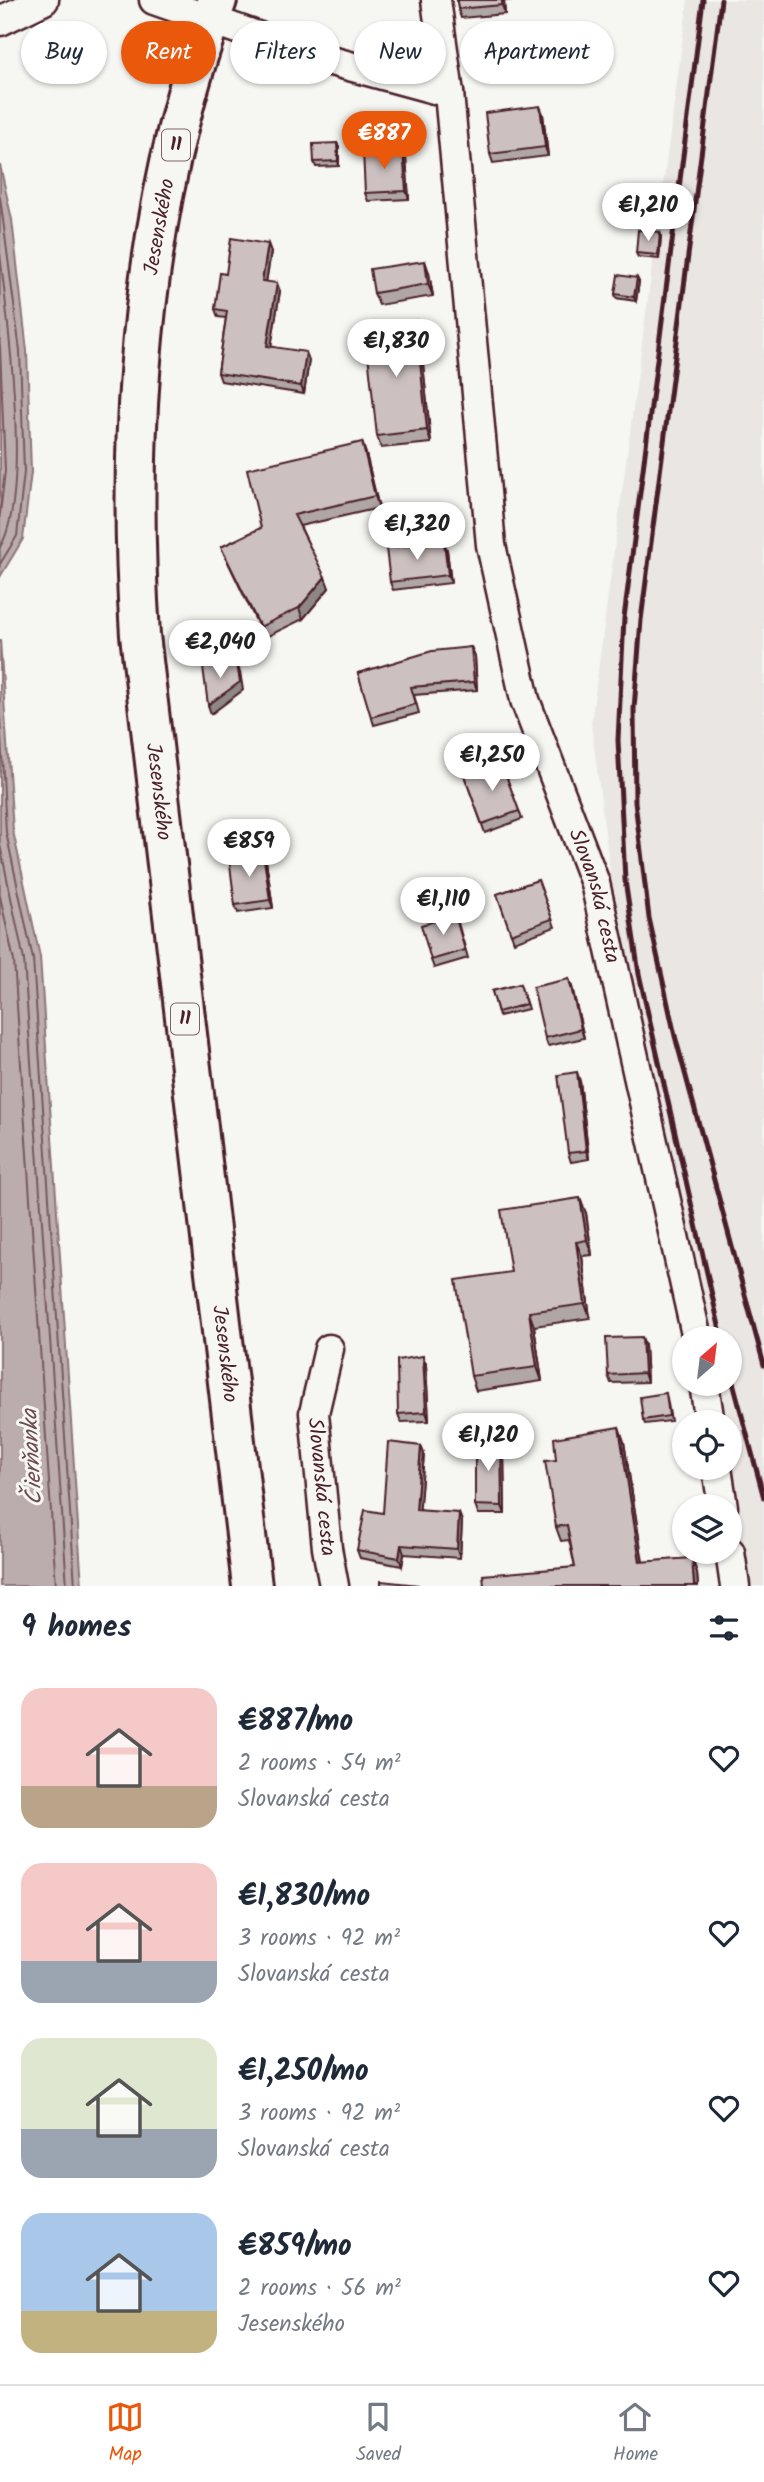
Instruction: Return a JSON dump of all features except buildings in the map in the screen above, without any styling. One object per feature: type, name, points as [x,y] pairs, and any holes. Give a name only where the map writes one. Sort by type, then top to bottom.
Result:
[{"type":"main road","name":"Jesenského","points":[[214,9],[186,102],[151,275],[140,370],[134,540],[140,635],[252,1586]]},
{"type":"street","points":[[0,21],[44,0]]},
{"type":"street","points":[[154,0],[214,9],[320,58],[449,93]]},
{"type":"street","name":"Slovanská cesta","points":[[436,0],[449,93],[491,545],[524,700],[595,883],[694,1326]]},
{"type":"street","name":"Slovanská cesta","points":[[330,1349],[314,1413],[327,1548],[334,1586]]},
{"type":"street","points":[[732,1564],[735,1586]]},
{"type":"shaded area","points":[[688,0],[764,0],[764,1586],[740,1586],[736,1564],[742,1564],[742,1494],[730,1494],[730,1480],[742,1480],[742,1410],[706,1410],[703,1396],[742,1396],[742,1326],[690,1326],[625,988],[591,723]]},
{"type":"water","points":[[0,165],[12,220],[27,351],[31,472],[23,539],[0,577]]},
{"type":"water","name":"Čierňanka","points":[[0,640],[13,831],[40,957],[82,1586],[0,1586]]},
{"type":"railway","points":[[703,0],[624,618],[618,740],[625,880],[639,974],[719,1326]]},
{"type":"railway","points":[[721,0],[641,620],[634,709],[635,802],[649,918],[675,1036],[764,1365]]},
{"type":"railway","points":[[737,1396],[764,1498]]}]
